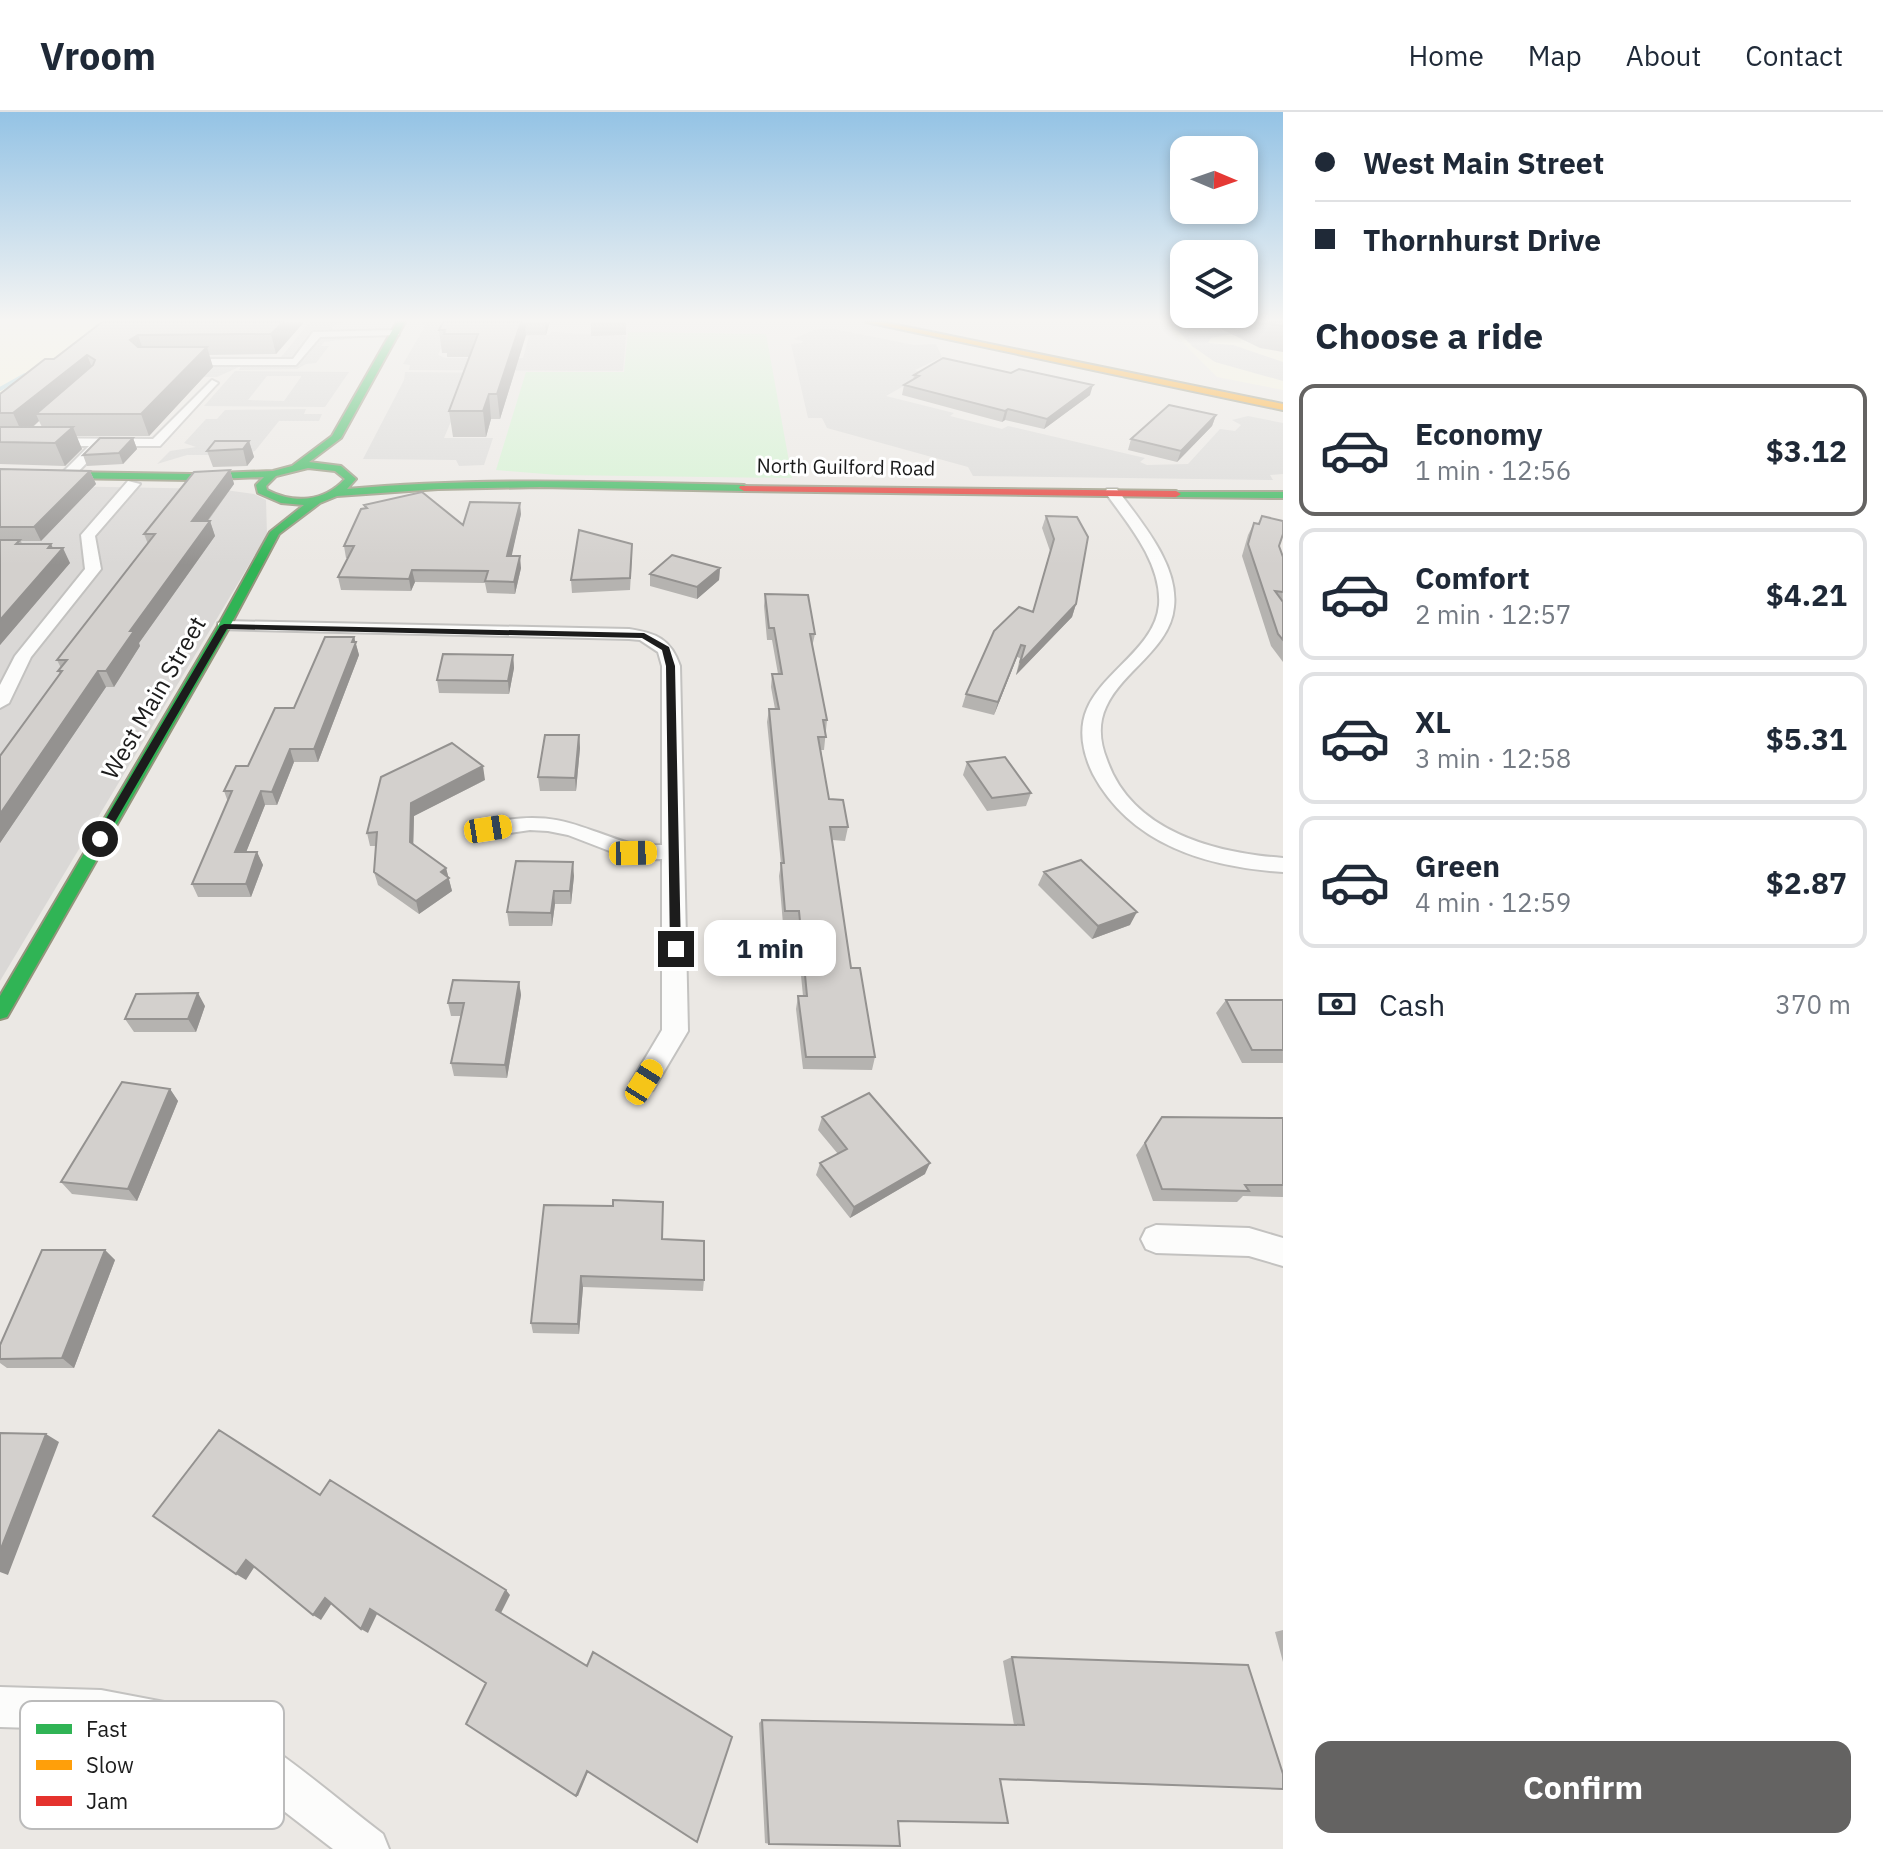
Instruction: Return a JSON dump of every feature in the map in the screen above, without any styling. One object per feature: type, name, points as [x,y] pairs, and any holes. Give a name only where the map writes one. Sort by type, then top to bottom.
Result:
[{"type":"main road","points":[[0,474],[191,477],[273,474],[297,466],[336,438],[356,403]]},
{"type":"main road","points":[[1263,403],[1283,407]]},
{"type":"main road","points":[[329,496],[349,484],[336,438]]},
{"type":"main road","name":"North Guilford Road","points":[[297,466],[319,465],[409,485]]},
{"type":"main road","points":[[269,495],[261,485],[273,474]]},
{"type":"main road","name":"North Guilford Road","points":[[0,482],[231,486],[296,501],[409,485],[1283,495]]},
{"type":"main road","name":"West Main Street","points":[[269,495],[275,532]]},
{"type":"main road","name":"West Main Street","points":[[0,1012],[224,626],[275,532],[329,496]]},
{"type":"street","points":[[0,442],[156,443],[193,403]]},
{"type":"street","points":[[27,442],[38,432]]},
{"type":"street","points":[[67,475],[99,443]]},
{"type":"street","points":[[0,703],[23,656],[93,569],[87,539],[91,529],[133,484]]},
{"type":"street","points":[[1112,492],[1155,561],[1167,593],[1158,628],[1104,691],[1091,722],[1095,757],[1105,783],[1122,806],[1173,839],[1237,861],[1283,865]]},
{"type":"street","points":[[224,626],[629,634],[655,640],[666,649],[671,666],[675,1031],[644,1082]]},
{"type":"street","points":[[488,829],[530,823],[548,824],[573,829],[633,853],[674,852]]},
{"type":"street","points":[[1156,1239],[1249,1242],[1283,1252]]},
{"type":"street","points":[[0,1707],[20,1708]]},
{"type":"street","points":[[284,1785],[368,1849]]},
{"type":"shaded area","points":[[207,403],[328,403],[325,407],[204,406]]},
{"type":"shaded area","points":[[392,403],[459,403],[444,438],[493,438],[484,465],[459,466],[456,460],[363,459]]},
{"type":"shaded area","points":[[805,403],[914,403],[1002,429],[1008,426],[1145,458],[1140,462],[1147,465],[1188,464],[1220,429],[1235,431],[1241,425],[1232,420],[1248,416],[1283,423],[1283,474],[1270,475],[1273,480],[973,476],[968,467],[827,428],[822,418],[808,418]]},
{"type":"shaded area","points":[[306,409],[304,414],[322,414],[319,421],[279,421],[255,451],[239,455],[187,455],[157,464],[170,451],[196,447],[184,443],[206,419],[217,419],[225,410]]},
{"type":"shaded area","points":[[0,485],[218,489],[254,494],[266,500],[267,535],[0,981]]},
{"type":"green space","points":[[516,403],[778,403],[792,478],[558,475],[496,470]]},
{"type":"building","points":[[0,403],[26,403],[13,413],[0,413]]},
{"type":"building","points":[[49,403],[152,403],[141,414],[36,414]]},
{"type":"building","points":[[452,403],[486,403],[483,411],[449,411]]},
{"type":"building","points":[[974,403],[1069,403],[1047,419],[1008,409],[1005,411]]},
{"type":"building","points":[[1169,405],[1216,415],[1181,451],[1131,439]]},
{"type":"building","points":[[0,427],[73,427],[55,443],[0,442]]},
{"type":"building","points":[[100,438],[133,438],[119,453],[83,455]]},
{"type":"building","points":[[215,441],[249,441],[243,449],[207,451]]},
{"type":"building","points":[[0,469],[90,471],[34,527],[0,527]]},
{"type":"building","points":[[230,470],[192,521],[210,521],[130,631],[134,631],[106,671],[98,671],[0,814],[0,756],[67,660],[57,660],[155,534],[144,534],[194,472]]},
{"type":"building","points":[[422,492],[463,525],[470,502],[520,503],[507,556],[520,556],[514,582],[485,581],[488,571],[412,570],[409,579],[338,577],[354,546],[344,546],[361,509],[367,508],[364,505]]},
{"type":"building","points":[[1046,516],[1077,517],[1088,537],[1076,604],[1020,663],[1025,646],[1021,645],[998,702],[966,694],[994,631],[1019,607],[1033,612],[1054,539]]},
{"type":"building","points":[[1262,516],[1283,521],[1279,546],[1283,557],[1283,592],[1275,591],[1283,602],[1283,640],[1278,634],[1248,544],[1254,523],[1259,524]]},
{"type":"building","points":[[579,530],[632,544],[630,578],[571,580]]},
{"type":"building","points":[[0,540],[20,540],[16,544],[51,544],[48,548],[63,548],[0,620]]},
{"type":"building","points":[[672,555],[720,568],[697,587],[650,574]]},
{"type":"building","points":[[765,594],[808,595],[815,634],[810,634],[827,720],[823,720],[826,737],[818,737],[829,799],[843,800],[848,827],[830,827],[851,968],[860,968],[875,1057],[806,1057],[798,996],[807,996],[799,911],[785,911],[781,863],[784,863],[769,709],[779,709],[772,674],[782,674],[774,628],[769,628]]},
{"type":"building","points":[[325,637],[354,637],[352,642],[356,642],[314,749],[290,749],[272,792],[261,791],[235,852],[257,852],[246,884],[192,884],[232,791],[224,791],[236,766],[248,766],[275,708],[294,708]]},
{"type":"building","points":[[443,654],[513,655],[508,681],[437,680]]},
{"type":"building","points":[[545,735],[579,735],[575,778],[538,777]]},
{"type":"building","points":[[452,743],[483,766],[411,803],[410,842],[446,868],[441,872],[449,878],[416,901],[374,872],[377,832],[367,833],[381,777]]},
{"type":"building","points":[[1005,757],[1031,793],[992,798],[967,762]]},
{"type":"building","points":[[1081,860],[1137,912],[1098,926],[1044,872]]},
{"type":"building","points":[[516,861],[573,862],[570,891],[554,891],[551,913],[507,912]]},
{"type":"building","points":[[453,980],[519,982],[505,1065],[451,1063],[464,1003],[448,1003]]},
{"type":"building","points":[[198,993],[188,1019],[125,1019],[136,994]]},
{"type":"building","points":[[1226,1000],[1283,1000],[1283,1050],[1252,1050]]},
{"type":"building","points":[[122,1082],[170,1089],[128,1189],[61,1182]]},
{"type":"building","points":[[869,1093],[930,1163],[854,1207],[820,1163],[847,1149],[822,1117]]},
{"type":"building","points":[[1162,1117],[1283,1118],[1283,1185],[1245,1185],[1249,1191],[1162,1189],[1145,1143]]},
{"type":"building","points":[[613,1200],[663,1202],[662,1239],[704,1241],[704,1280],[581,1276],[578,1324],[531,1323],[544,1205],[613,1206]]},
{"type":"building","points":[[42,1250],[105,1250],[62,1358],[0,1359],[0,1345]]},
{"type":"building","points":[[219,1430],[320,1495],[330,1480],[506,1590],[496,1610],[587,1666],[593,1652],[732,1737],[697,1842],[587,1771],[576,1796],[466,1724],[486,1683],[370,1609],[361,1629],[325,1598],[313,1615],[246,1560],[236,1574],[153,1516]]},
{"type":"building","points":[[0,1433],[46,1434],[0,1551]]},
{"type":"building","points":[[1012,1657],[1248,1665],[1283,1774],[1283,1789],[1000,1779],[1008,1823],[898,1821],[900,1846],[769,1844],[762,1720],[1024,1725]]},
{"type":"traffic: fast","points":[[297,466],[336,438],[356,403]]},
{"type":"traffic: fast","points":[[308,465],[338,468],[351,479],[332,495],[309,502],[284,501],[262,491],[261,485],[273,474],[308,465]]},
{"type":"traffic: fast","points":[[0,474],[191,477],[273,474]]},
{"type":"traffic: fast","points":[[337,493],[489,484],[744,488]]},
{"type":"traffic: fast","points":[[1176,494],[1283,495]]},
{"type":"traffic: fast","points":[[0,1012],[224,626],[275,532],[320,498]]},
{"type":"traffic: slow","points":[[1264,403],[1283,407]]},
{"type":"traffic: jam","points":[[744,488],[1176,494]]},
{"type":"route","points":[[100,839],[224,626],[644,636],[666,649],[671,666],[676,949]]}]
